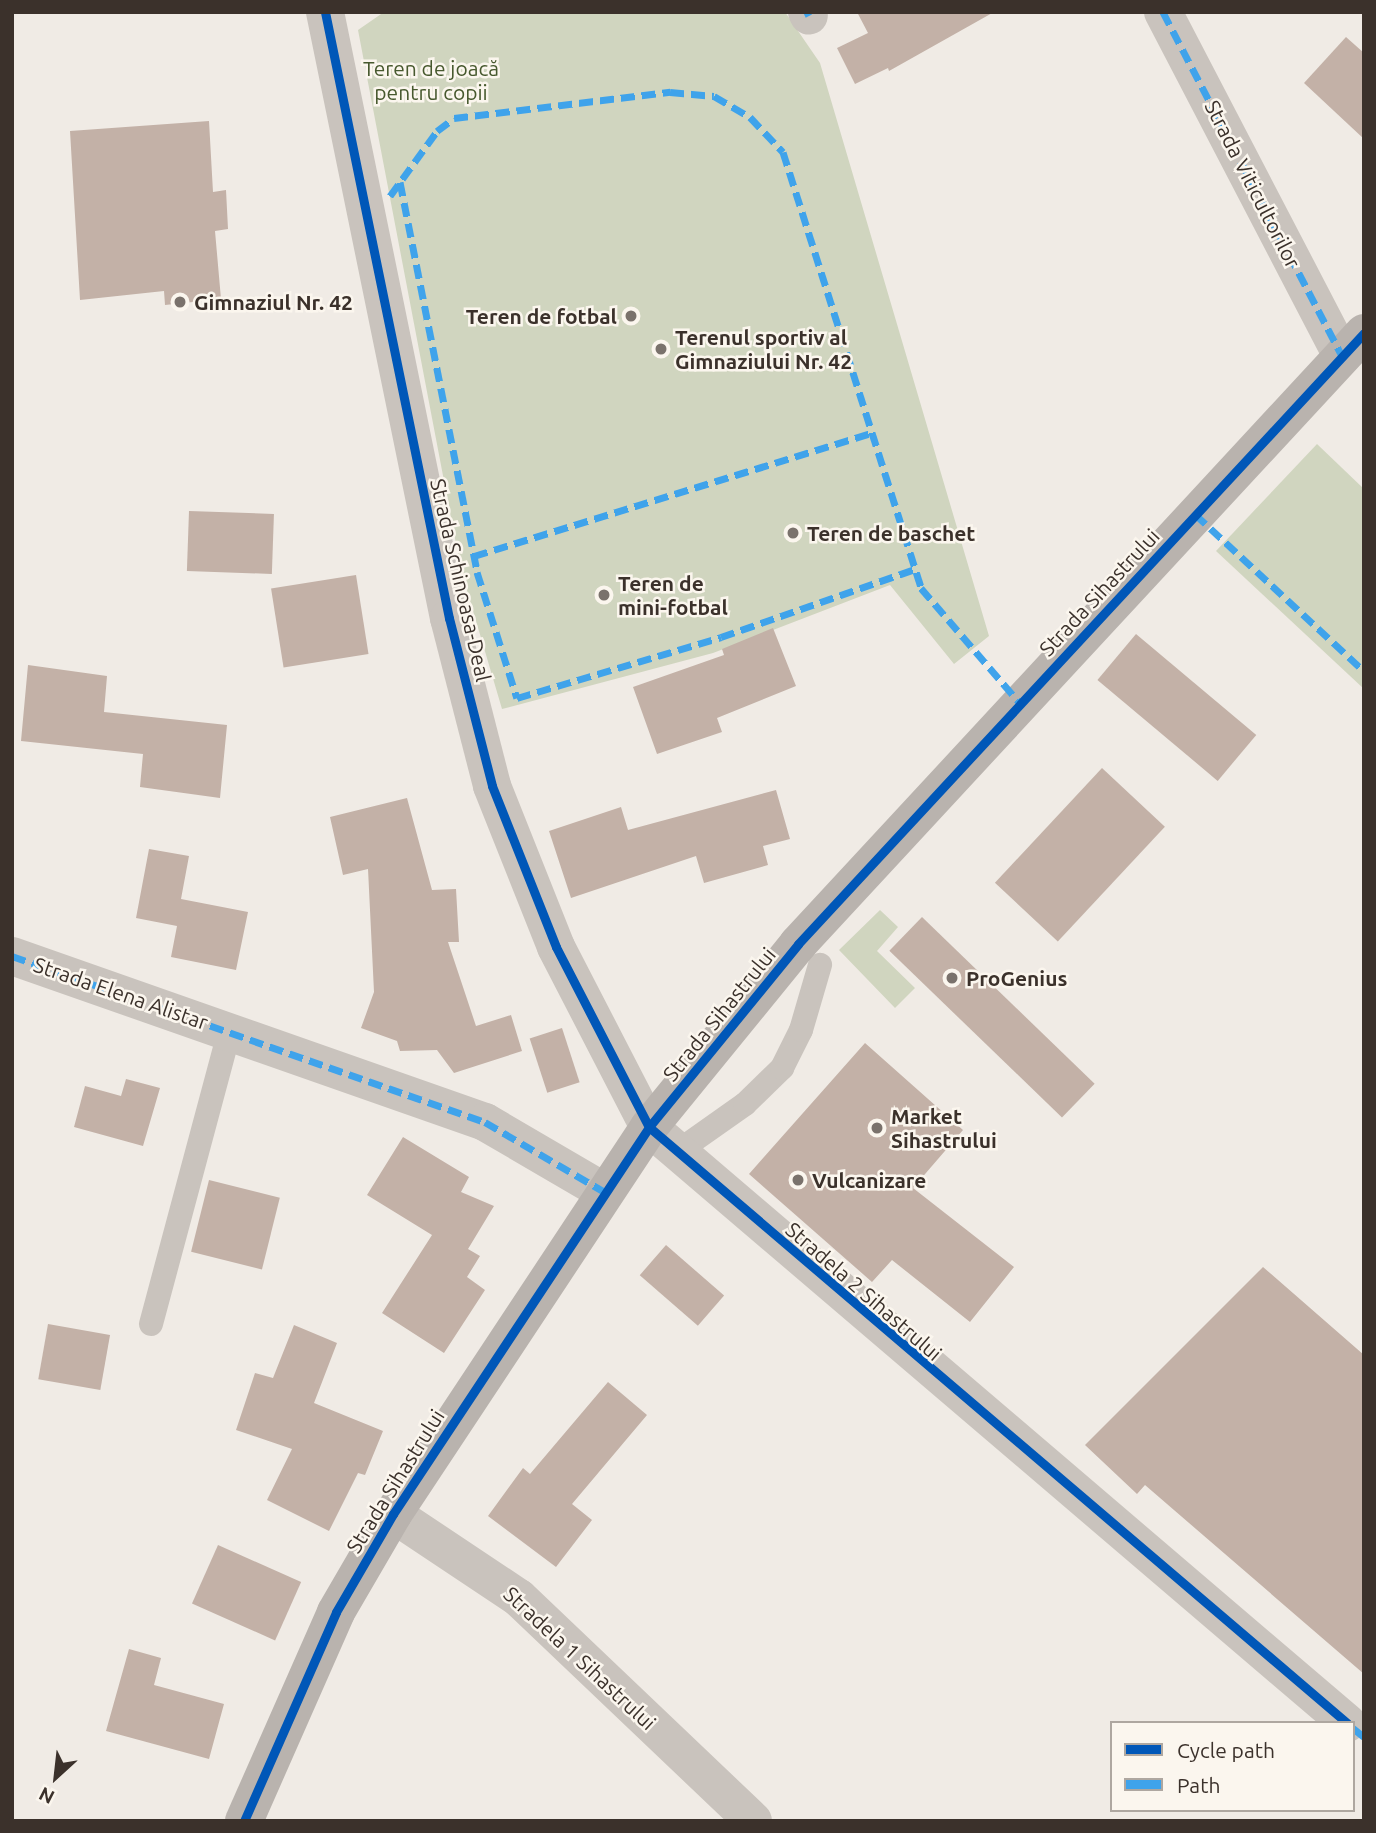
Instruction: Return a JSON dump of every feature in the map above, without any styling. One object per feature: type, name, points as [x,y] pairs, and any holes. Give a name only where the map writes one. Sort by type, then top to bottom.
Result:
[{"type":"street","name":"Strada Schinoasa-Deal","points":[[325,12],[449,618],[492,786],[556,947],[663,1140]]},
{"type":"street","name":"Strada Viticultorilor","points":[[1163,12],[1353,344]]},
{"type":"street","name":"Strada Sihastrului","points":[[244,1821],[337,1612],[393,1514],[605,1192],[663,1140],[798,944],[1353,344]]},
{"type":"street","name":"Strada Elena Alistar","points":[[12,956],[230,1030]]},
{"type":"street","points":[[230,1030],[485,1122],[605,1192]]},
{"type":"street","name":"Stradela 2 Sihastrului","points":[[663,1140],[1345,1721]]},
{"type":"street","name":"Stradela 1 Sihastrului","points":[[393,1514],[519,1598],[753,1821]]},
{"type":"lane","points":[[663,1140],[745,1104],[782,1068],[801,1030],[820,965]]},
{"type":"lane","points":[[151,1324],[230,1030]]},
{"type":"green space","name":"Terenul sportiv al Gimnaziului Nr. 42","points":[[384,12],[785,12],[820,63],[989,636],[954,664],[890,585],[713,653],[502,709],[461,570],[358,30]]},
{"type":"green space","points":[[1317,444],[1364,489],[1364,689],[1216,551]]},
{"type":"green space","points":[[880,910],[898,927],[877,951],[915,988],[895,1008],[839,950]]},
{"type":"building","points":[[857,12],[994,12],[889,71],[888,68],[855,84],[837,48],[868,33]]},
{"type":"building","points":[[1346,37],[1364,53],[1364,139],[1304,83]]},
{"type":"building","points":[[209,121],[213,192],[226,190],[228,229],[215,231],[221,299],[165,305],[164,291],[80,300],[70,131]]},
{"type":"building","points":[[189,511],[274,514],[272,574],[187,571]]},
{"type":"building","points":[[356,575],[369,654],[284,667],[271,588]]},
{"type":"building","points":[[773,628],[796,686],[717,718],[722,732],[657,754],[633,687],[724,655],[722,649]]},
{"type":"building","points":[[1136,634],[1256,735],[1218,781],[1097,680]]},
{"type":"building","points":[[28,665],[107,676],[104,712],[227,725],[220,798],[140,787],[143,754],[21,741]]},
{"type":"building","points":[[1102,768],[1165,827],[1058,941],[995,883]]},
{"type":"building","points":[[776,790],[790,839],[763,846],[768,865],[704,883],[696,856],[571,898],[549,831],[621,807],[628,830]]},
{"type":"building","points":[[407,798],[432,890],[456,889],[459,942],[448,942],[476,1026],[511,1015],[522,1051],[454,1073],[437,1050],[400,1051],[397,1041],[361,1028],[374,992],[368,869],[343,875],[330,817]]},
{"type":"building","points":[[149,849],[189,856],[181,899],[248,912],[236,970],[171,957],[177,926],[136,918]]},
{"type":"building","points":[[922,917],[1095,1084],[1062,1118],[889,951]]},
{"type":"building","points":[[562,1028],[580,1082],[547,1093],[530,1039]]},
{"type":"building","points":[[865,1043],[963,1130],[913,1188],[1014,1267],[970,1322],[892,1260],[872,1282],[749,1174]]},
{"type":"building","points":[[126,1079],[160,1088],[143,1146],[74,1127],[85,1086],[121,1096]]},
{"type":"building","points":[[403,1137],[469,1177],[461,1192],[494,1206],[468,1249],[480,1256],[467,1277],[485,1290],[444,1353],[382,1313],[432,1235],[367,1195]]},
{"type":"building","points":[[209,1180],[280,1198],[262,1269],[191,1252]]},
{"type":"building","points":[[666,1245],[724,1296],[698,1326],[640,1275]]},
{"type":"building","points":[[1263,1267],[1364,1355],[1364,1674],[1145,1485],[1137,1494],[1085,1445]]},
{"type":"building","points":[[48,1324],[110,1335],[100,1390],[38,1379]]},
{"type":"building","points":[[294,1325],[337,1343],[314,1403],[383,1431],[365,1475],[358,1473],[329,1531],[267,1500],[292,1449],[236,1430],[255,1373],[273,1378]]},
{"type":"building","points":[[608,1382],[647,1415],[572,1504],[592,1520],[556,1567],[488,1516],[523,1468],[530,1474]]},
{"type":"building","points":[[218,1545],[301,1582],[275,1640],[192,1603]]},
{"type":"building","points":[[129,1649],[161,1658],[154,1685],[224,1704],[209,1759],[106,1731]]},
{"type":"marked path","points":[[807,12],[809,16]]},
{"type":"marked path","points":[[1163,12],[1342,356]]},
{"type":"marked path","points":[[390,196],[437,131],[454,118],[670,92],[714,96],[750,117],[783,152],[921,588],[1020,703]]},
{"type":"marked path","points":[[400,182],[477,572],[517,698],[721,637],[915,569]]},
{"type":"marked path","points":[[474,556],[872,433]]},
{"type":"marked path","points":[[1195,514],[1364,671]]},
{"type":"marked path","points":[[12,956],[485,1122],[605,1192]]},
{"type":"marked path","points":[[1355,1730],[1364,1737]]},
{"type":"cycle path","points":[[325,12],[449,618],[492,786],[556,947],[649,1127],[1345,1721]]},
{"type":"cycle path","points":[[244,1821],[336,1612],[393,1514],[649,1127],[798,944],[1364,333]]},
{"type":"place","name":"Gimnaziul Nr. 42","points":[[180,302]]},
{"type":"place","name":"Teren de fotbal","points":[[631,316]]},
{"type":"place","name":"Terenul sportiv al Gimnaziului Nr. 42","points":[[661,349]]},
{"type":"place","name":"Teren de baschet","points":[[793,533]]},
{"type":"place","name":"Teren de mini-fotbal","points":[[604,595]]},
{"type":"place","name":"ProGenius","points":[[952,978]]},
{"type":"place","name":"Market Sihastrului","points":[[877,1128]]},
{"type":"place","name":"Vulcanizare","points":[[798,1180]]},
{"type":"park label","name":"Teren de joacă pentru copii","points":[[431,80]]}]
